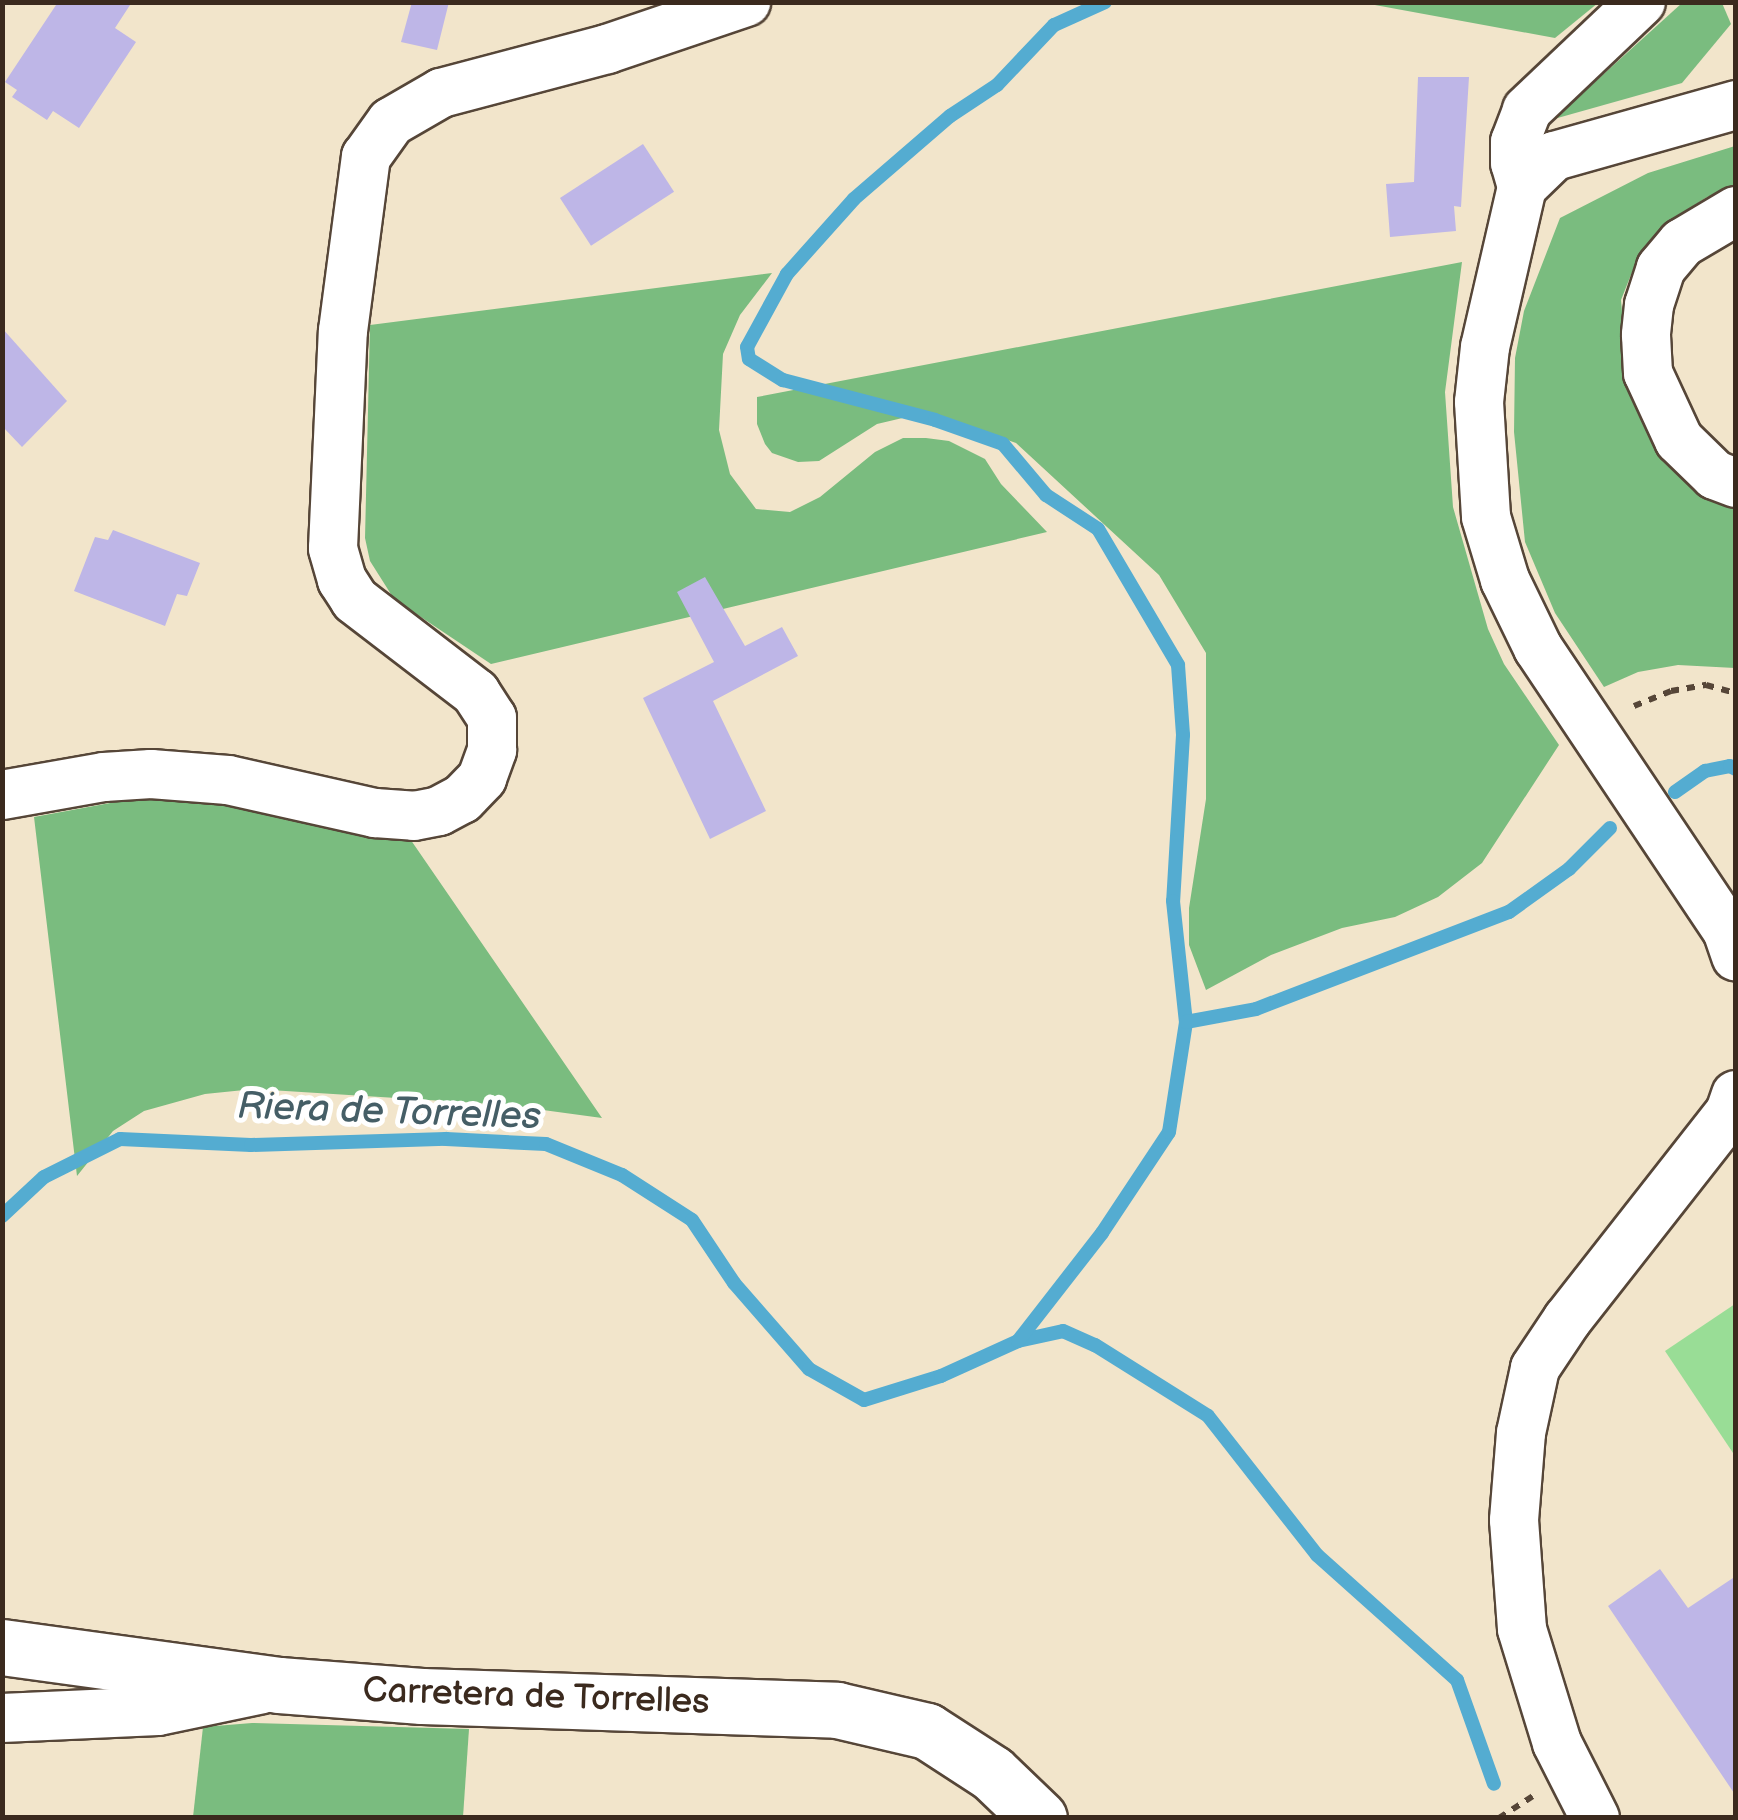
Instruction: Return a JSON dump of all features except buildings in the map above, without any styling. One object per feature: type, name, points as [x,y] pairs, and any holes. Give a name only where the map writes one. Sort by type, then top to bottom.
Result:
[{"type":"main road","name":"Carretera de Torrelles","points":[[2,1646],[280,1685],[422,1696],[784,1706],[868,1716],[927,1732],[961,1750],[1039,1818]]},
{"type":"street","points":[[2,795],[104,776],[151,774],[228,780],[375,813],[414,816],[439,811],[462,798],[482,778],[492,750],[492,718],[476,693],[454,672],[355,600],[342,580],[334,548],[342,348],[366,157],[391,122],[441,92],[607,49],[746,2]]},
{"type":"street","points":[[1640,2],[1528,110],[1515,142],[1515,163],[1522,186],[1486,347],[1479,402],[1486,517],[1505,580],[1538,648],[1588,729],[1727,930],[1736,956]]},
{"type":"street","points":[[1522,186],[1554,156],[1736,106]]},
{"type":"street","points":[[1736,211],[1682,243],[1661,268],[1649,305],[1646,335],[1648,373],[1680,440],[1715,475],[1736,483]]},
{"type":"street","points":[[1594,1818],[1557,1743],[1522,1628],[1514,1520],[1521,1432],[1535,1368],[1730,1112],[1736,1095]]},
{"type":"street","points":[[2,1718],[158,1711],[280,1685]]},
{"type":"path","points":[[1588,729],[1671,691],[1706,685],[1736,693]]},
{"type":"green space","points":[[1598,2],[1555,38],[1364,3]]},
{"type":"green space","points":[[1682,3],[1722,3],[1731,24],[1682,83],[1554,119]]},
{"type":"green space","points":[[1735,146],[1735,188],[1707,197],[1664,225],[1640,252],[1621,300],[1627,369],[1658,445],[1697,489],[1735,508],[1735,668],[1678,665],[1638,672],[1604,687],[1555,613],[1525,542],[1514,432],[1515,358],[1524,311],[1560,218],[1648,173]]},
{"type":"green space","points":[[1462,262],[1445,392],[1453,507],[1488,629],[1504,664],[1559,745],[1482,863],[1438,897],[1395,917],[1342,928],[1271,955],[1206,990],[1189,945],[1189,908],[1206,799],[1206,653],[1159,575],[1016,443],[928,412],[877,424],[819,461],[798,462],[772,453],[765,444],[757,424],[757,397]]},
{"type":"green space","points":[[772,273],[740,315],[723,354],[719,430],[730,474],[756,509],[790,512],[820,497],[875,452],[903,438],[926,438],[949,441],[985,459],[1001,484],[1047,532],[491,664],[394,599],[370,561],[365,538],[370,325]]},
{"type":"green space","points":[[143,797],[230,804],[344,828],[406,833],[602,1118],[507,1105],[254,1089],[205,1094],[144,1111],[113,1131],[77,1176],[34,817]]},
{"type":"green space","points":[[1735,1304],[1735,1456],[1665,1351]]},
{"type":"green space","points":[[252,1723],[469,1729],[463,1817],[193,1817],[203,1727]]},
{"type":"waterway","points":[[1105,2],[1054,25],[997,85],[950,116],[854,199],[787,274],[747,347],[749,359],[783,380],[935,420],[1003,444],[1046,495],[1098,529],[1178,665],[1183,735],[1173,901],[1186,1022]]},
{"type":"waterway","points":[[1675,792],[1705,771],[1730,766],[1736,769]]},
{"type":"waterway","points":[[1018,1341],[1102,1233],[1169,1132],[1186,1022],[1256,1009],[1509,912],[1569,869],[1610,828]]},
{"type":"waterway","name":"Riera de Torrelles","points":[[2,1216],[44,1177],[120,1139],[251,1145],[446,1139],[546,1144],[622,1175],[692,1220],[734,1283],[809,1369],[864,1400],[941,1376],[1018,1341],[1063,1331],[1095,1345],[1208,1416],[1317,1555],[1457,1680],[1494,1784]]}]
